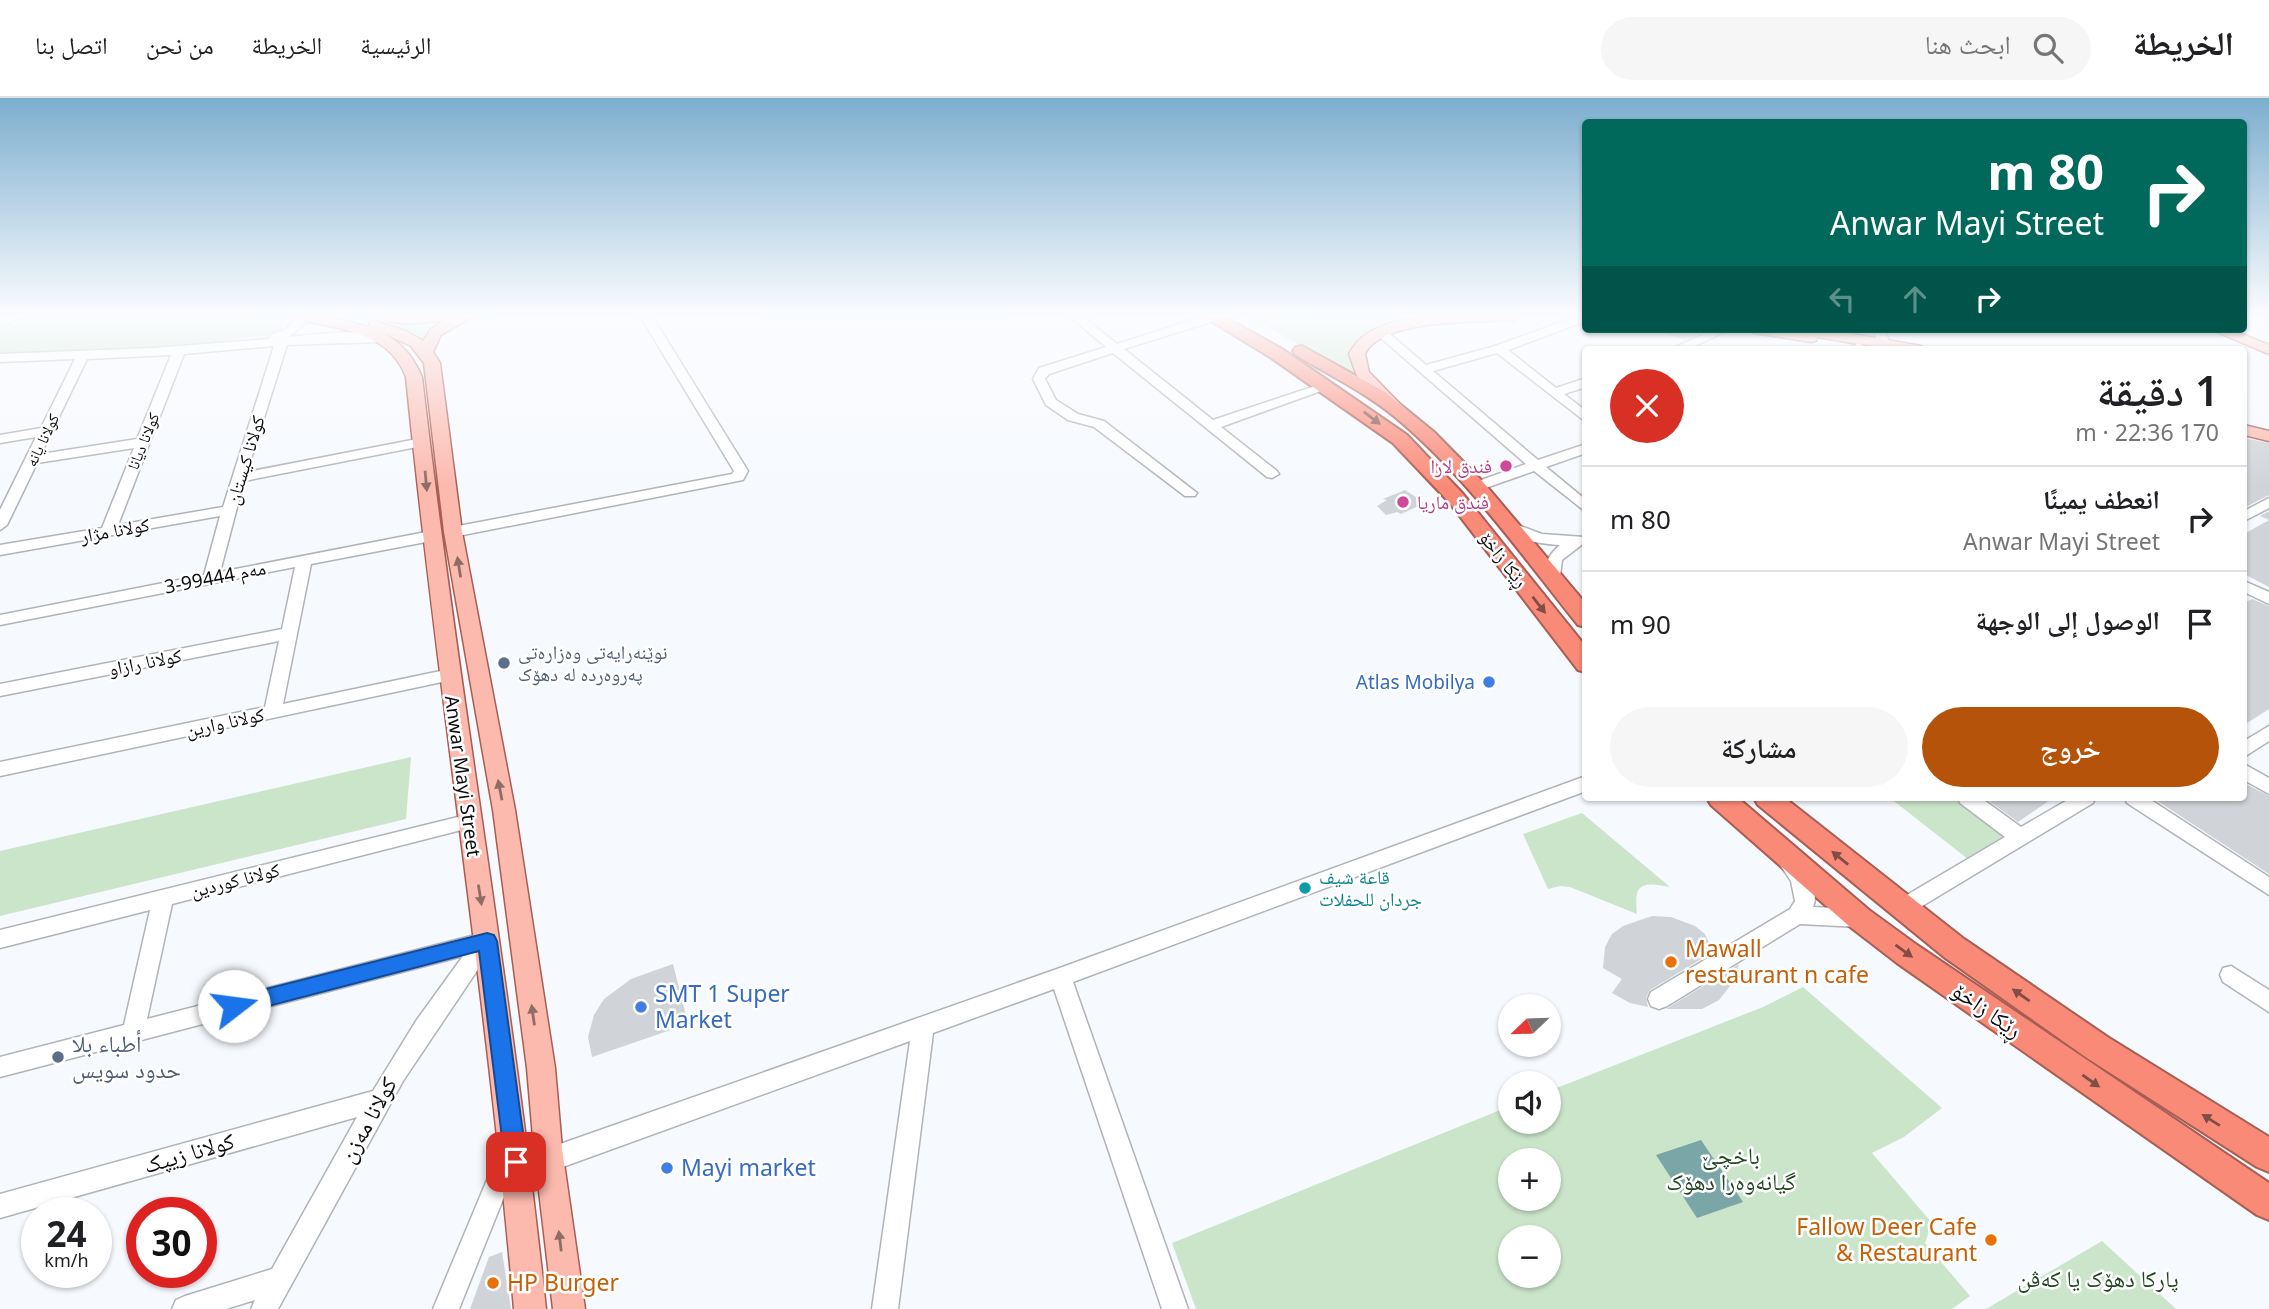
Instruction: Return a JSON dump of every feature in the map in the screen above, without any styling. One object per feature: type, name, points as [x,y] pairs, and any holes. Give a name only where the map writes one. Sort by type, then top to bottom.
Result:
[{"type":"highway","name":"ڕێکا زاخۆ","points":[[1305,373],[1400,439],[1446,488],[1582,659]]},
{"type":"highway","name":"ڕێکا زاخۆ","points":[[1335,373],[1400,412],[1475,487],[1582,615]]},
{"type":"highway","name":"ڕێکا زاخۆ","points":[[1723,801],[1859,918],[2269,1203]]},
{"type":"highway","name":"ڕێکا زاخۆ","points":[[1771,801],[1954,948],[2098,1048],[2269,1156]]},
{"type":"main road","name":"Anwar Mayi Street","points":[[412,373],[422,442],[504,810],[541,1069],[549,1160],[569,1309]]},
{"type":"main road","name":"Anwar Mayi Street","points":[[433,373],[450,675],[514,1142],[530,1309]]},
{"type":"main road","points":[[1362,373],[1400,412]]},
{"type":"main road","points":[[2247,421],[2269,426]]},
{"type":"main road","points":[[2247,431],[2269,436]]},
{"type":"street","name":"کولانا یانه","points":[[0,525],[74,373]]},
{"type":"street","name":"کولانا دیانا","points":[[108,531],[170,373]]},
{"type":"street","name":"کولانا کیستان","points":[[211,578],[238,478],[272,373]]},
{"type":"street","name":"مەم 99444-3","points":[[0,620],[738,477],[741,471],[681,373]]},
{"type":"street","points":[[1043,373],[1039,379],[1051,402],[1073,417],[1099,424],[1190,493]]},
{"type":"street","points":[[1147,373],[1272,474]]},
{"type":"street","points":[[1428,373],[1582,504]]},
{"type":"street","points":[[1529,373],[1582,415]]},
{"type":"street","points":[[1555,393],[1582,383]]},
{"type":"street","points":[[1213,425],[1326,387]]},
{"type":"street","points":[[0,439],[46,431]]},
{"type":"street","points":[[238,478],[422,442]]},
{"type":"street","points":[[32,460],[141,443]]},
{"type":"street","points":[[1475,487],[1582,450]]},
{"type":"street","points":[[0,486],[21,482]]},
{"type":"street","points":[[2247,514],[2269,502]]},
{"type":"street","name":"کولانا مژار","points":[[0,550],[230,510]]},
{"type":"street","points":[[1508,527],[1522,535],[1539,539],[1581,539]]},
{"type":"street","points":[[1553,580],[1551,568],[1555,556],[1581,539]]},
{"type":"street","points":[[273,712],[304,559]]},
{"type":"street","points":[[2247,588],[2269,599]]},
{"type":"street","name":"کولانا رازاو","points":[[0,690],[290,633]]},
{"type":"street","name":"کولانا وارین","points":[[0,769],[450,675]]},
{"type":"street","points":[[2247,748],[2269,732]]},
{"type":"street","points":[[2247,773],[2269,787]]},
{"type":"street","points":[[549,1160],[1061,977],[1582,784]]},
{"type":"street","points":[[1971,801],[2020,837]]},
{"type":"street","points":[[1902,908],[2081,801]]},
{"type":"street","points":[[2139,801],[2269,887]]},
{"type":"street","name":"کولانا کوردین","points":[[0,939],[470,821]]},
{"type":"street","points":[[1659,999],[1797,915],[1805,902],[1800,878],[1778,849]]},
{"type":"street","points":[[133,1032],[163,898]]},
{"type":"street","points":[[1797,915],[1859,918]]},
{"type":"street","points":[[0,1067],[487,941]]},
{"type":"street","name":"کولانا مەزن","points":[[264,1309],[379,1100],[430,1016],[487,941]]},
{"type":"street","points":[[2231,975],[2269,1002]]},
{"type":"street","points":[[1061,977],[1175,1309]]},
{"type":"street","points":[[885,1309],[923,1025]]},
{"type":"street","name":"کولانا زیپک","points":[[0,1206],[379,1100]]},
{"type":"street","points":[[446,1309],[514,1142]]},
{"type":"street","points":[[185,1309],[280,1279]]},
{"type":"green space","points":[[1347,373],[1357,373],[1367,384]]},
{"type":"green space","points":[[411,757],[406,819],[0,916],[0,851]]},
{"type":"green space","points":[[1894,801],[1971,801],[2020,837],[1973,863]]},
{"type":"green space","points":[[1582,813],[1670,887],[1641,887],[1637,897],[1637,914],[1570,887],[1548,889],[1523,834]]},
{"type":"green space","name":"باخچێ گیانه‌وه‌را دهۆک","points":[[1803,987],[1942,1108],[1904,1137],[1872,1153],[1932,1223],[1925,1243],[1970,1296],[1952,1309],[1196,1309],[1172,1243],[1498,1111],[1498,1134],[1561,1134],[1561,1086],[1763,1007]]},
{"type":"green space","name":"پاركا دهۆک يا كەڤن","points":[[2102,1241],[2176,1309],[1986,1309]]},
{"type":"water","points":[[1701,1140],[1743,1202],[1697,1218],[1656,1155]]},
{"type":"building","points":[[2247,439],[2269,443],[2269,495],[2247,506]]},
{"type":"building","name":"فندق ماريا","points":[[1405,490],[1425,503],[1401,514],[1397,512],[1386,515],[1377,506],[1387,500],[1383,499]]},
{"type":"building","points":[[2269,511],[2269,520],[2260,516]]},
{"type":"building","points":[[2269,520],[2269,587],[2247,576],[2247,532]]},
{"type":"building","points":[[2252,599],[2269,606],[2269,709],[2247,723],[2247,602]]},
{"type":"building","points":[[2247,785],[2269,796],[2269,874],[2158,801],[2247,801]]},
{"type":"building","points":[[1989,801],[2049,801],[2018,822]]},
{"type":"building","name":"Mawall restaurant n cafe","points":[[1652,916],[1671,917],[1695,926],[1705,934],[1710,945],[1723,946],[1650,990],[1646,998],[1648,1007],[1630,1003],[1612,993],[1622,979],[1603,968],[1605,947],[1612,934],[1623,926]]},
{"type":"building","name":"SMT 1 Super Market","points":[[673,964],[688,1024],[592,1057],[588,1037],[594,1015],[604,999],[631,979]]},
{"type":"building","points":[[1739,964],[1734,981],[1719,1000],[1702,1009],[1666,1009]]},
{"type":"building","name":"HP Burger","points":[[502,1252],[511,1309],[470,1309],[489,1257]]},
{"type":"place","name":"فندق لارا","points":[[1506,466]]},
{"type":"place","name":"فندق ماريا","points":[[1403,502]]},
{"type":"place","name":"نوێنەرایەتی وەزارەتی پەروەردە لە دهۆک","points":[[504,663]]},
{"type":"place","name":"Atlas Mobilya","points":[[1489,682]]},
{"type":"place","name":"قاعة شيف جردان للحفلات","points":[[1305,888]]},
{"type":"place","name":"Mawall restaurant n cafe","points":[[1671,962]]},
{"type":"place","name":"SMT 1 Super Market","points":[[641,1007]]},
{"type":"place","name":"أطباء بلا حدود سويس","points":[[58,1057]]},
{"type":"place","name":"Mayi market","points":[[667,1168]]},
{"type":"place","name":"Fallow Deer Cafe & Restaurant","points":[[1991,1240]]},
{"type":"place","name":"HP Burger","points":[[493,1283]]},
{"type":"route","points":[[234,1006],[487,941],[516,1162]]}]
